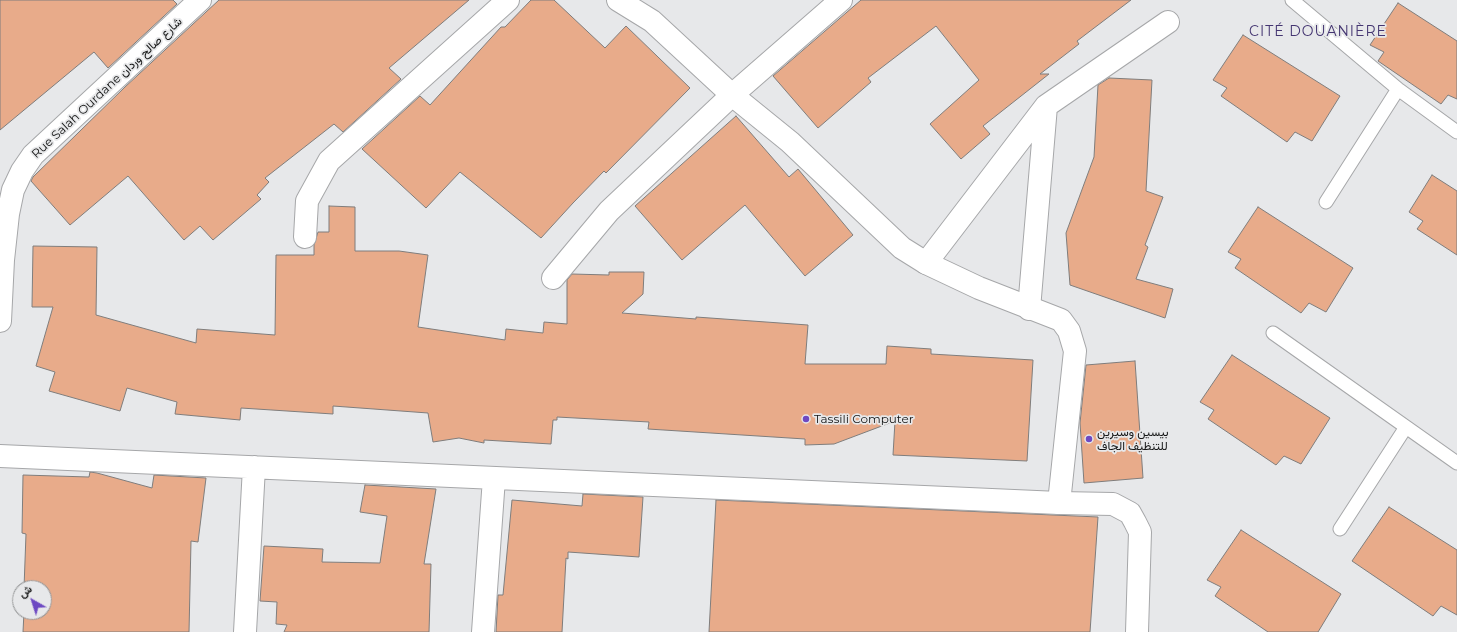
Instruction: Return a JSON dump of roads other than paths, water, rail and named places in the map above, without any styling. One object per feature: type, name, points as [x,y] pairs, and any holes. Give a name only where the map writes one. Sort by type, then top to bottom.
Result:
[{"type":"street","name":"Rue Salah Ourdane شارع صالح وردان","points":[[0,321],[3,260],[8,214],[13,190],[22,171],[33,155],[200,0]]},
{"type":"street","points":[[305,237],[307,201],[329,161],[508,0]]},
{"type":"street","points":[[618,0],[652,21],[732,95],[790,142],[902,248],[926,263],[979,288],[1029,309],[1061,320],[1069,330],[1075,351],[1059,503]]},
{"type":"street","points":[[553,278],[608,211],[732,95],[841,0]]},
{"type":"street","points":[[926,263],[1046,106],[1168,22]]},
{"type":"street","points":[[1029,309],[1046,106]]},
{"type":"street","points":[[0,456],[1059,503],[1113,504],[1130,513],[1140,532],[1137,632]]},
{"type":"street","points":[[245,632],[254,467]]},
{"type":"street","points":[[483,632],[494,478]]},
{"type":"lane","points":[[1292,0],[1398,89],[1457,132]]},
{"type":"lane","points":[[1326,202],[1398,89]]},
{"type":"lane","points":[[1273,333],[1457,463]]},
{"type":"lane","points":[[1340,529],[1406,427]]},
{"type":"place","name":"Tassili Computer","points":[[806,419]]},
{"type":"place","name":"بيسين وسيرين للتنظيف الجاف","points":[[1089,439]]},
{"type":"district","name":"CITÉ DOUANIÈRE","points":[[1318,32]]}]
